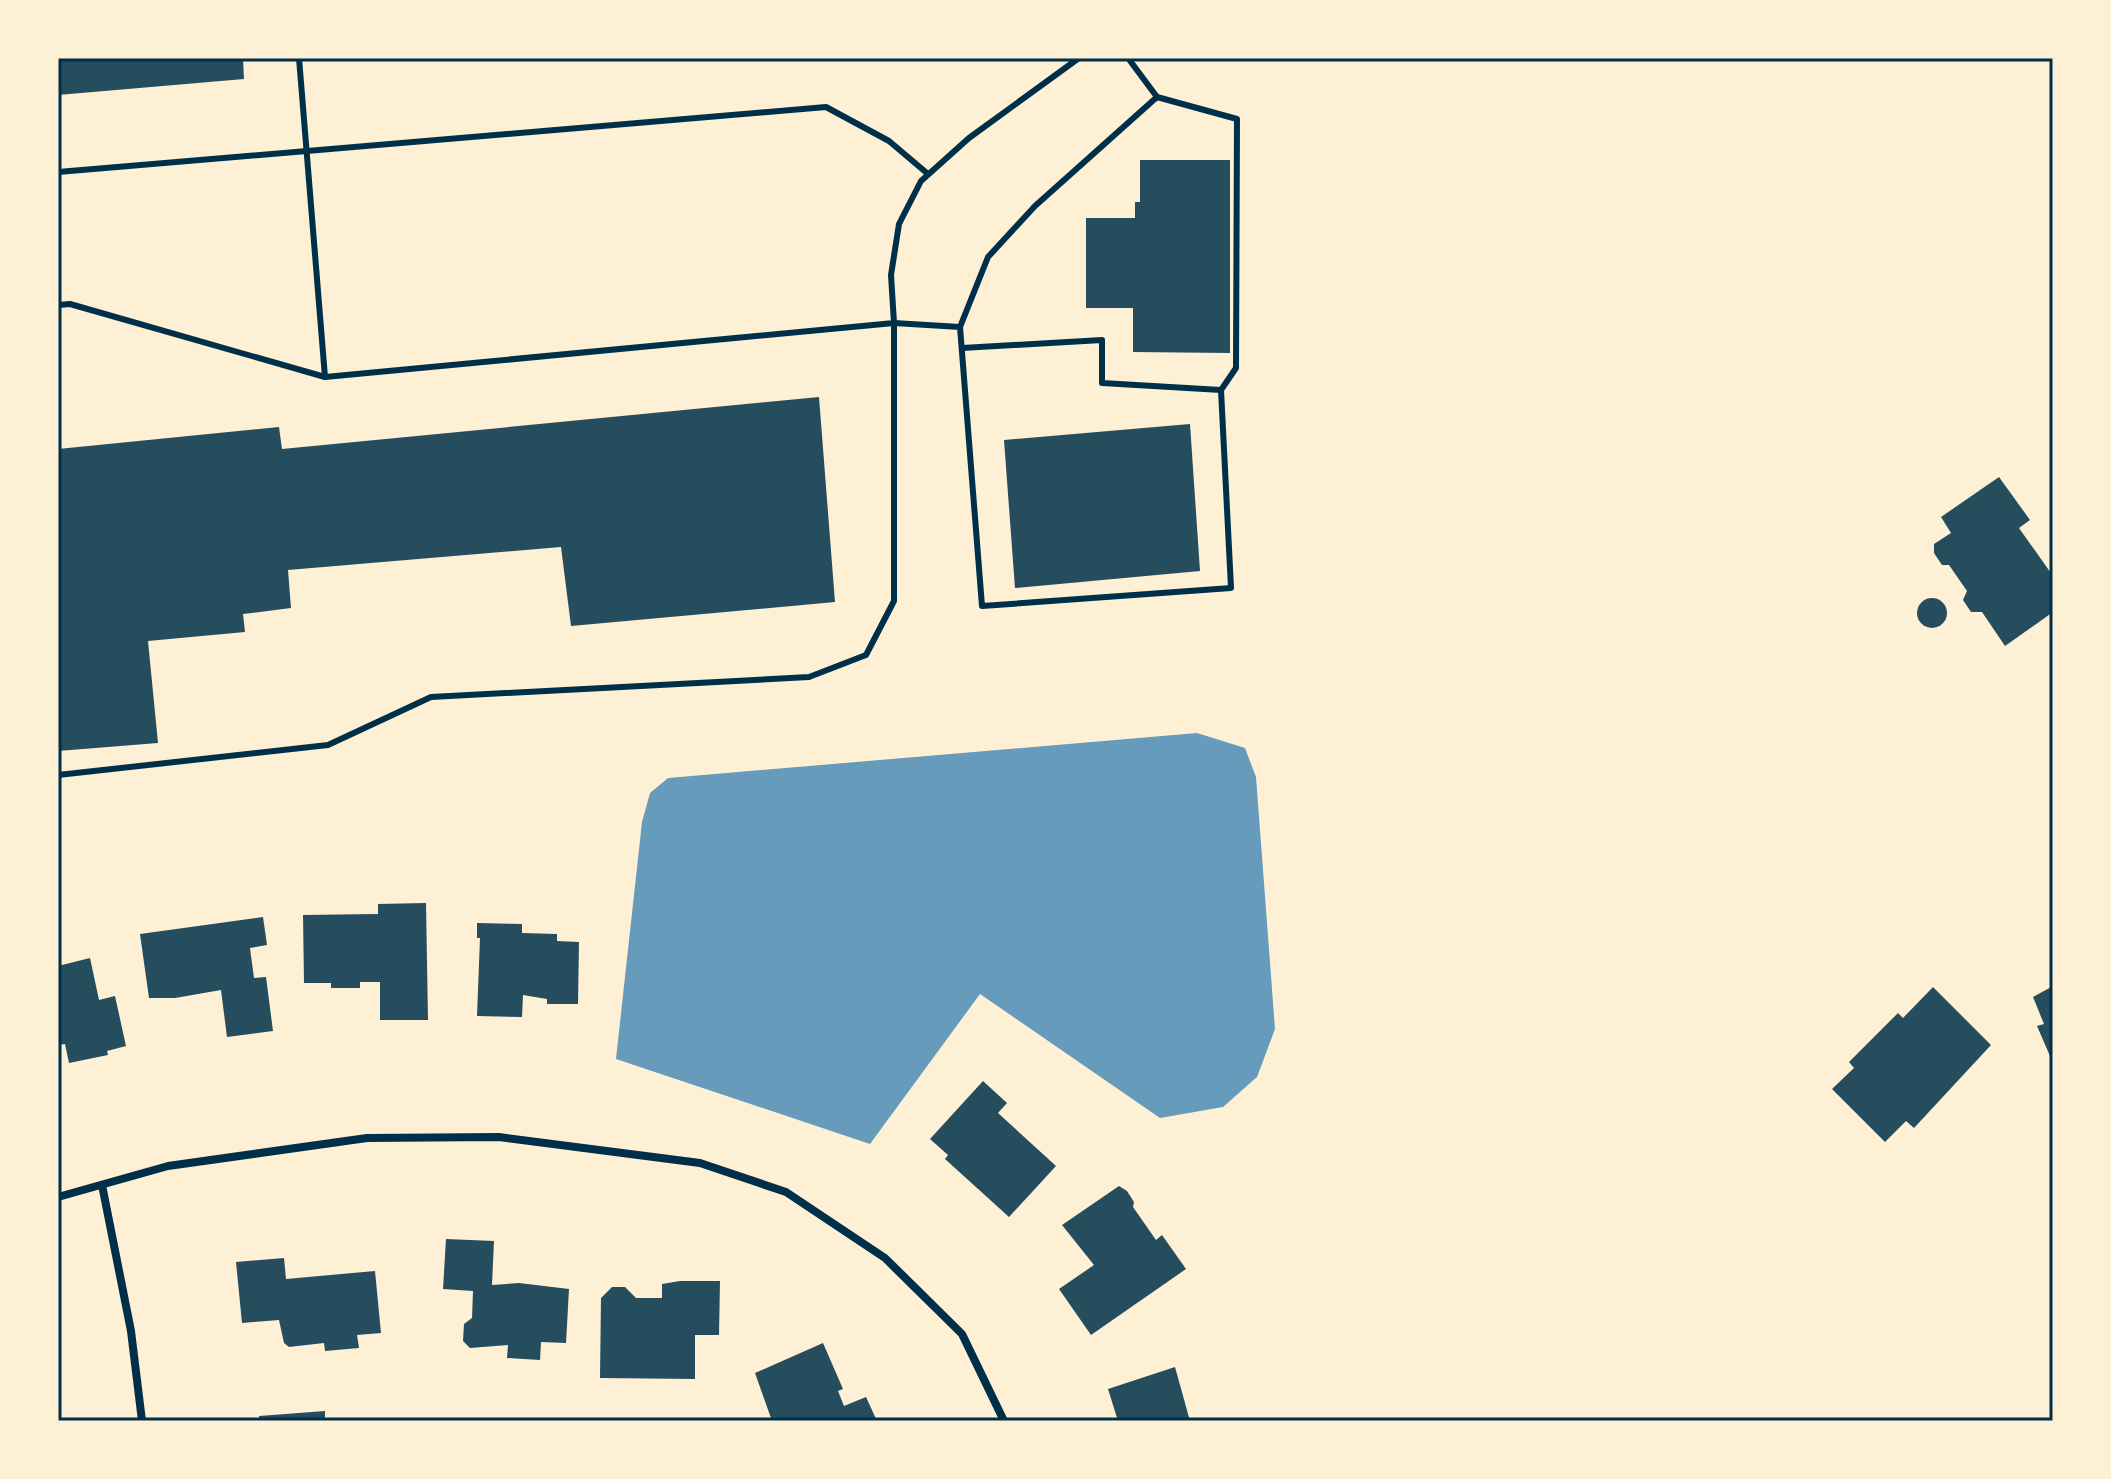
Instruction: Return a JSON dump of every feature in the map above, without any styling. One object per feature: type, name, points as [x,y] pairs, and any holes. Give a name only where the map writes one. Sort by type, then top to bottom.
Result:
[{"type":"street","points":[[58,1197],[168,1166],[367,1138],[499,1137],[700,1163],[786,1192],[885,1258],[962,1334],[1004,1421]]},
{"type":"street","points":[[102,1185],[131,1331],[142,1421]]},
{"type":"lane","points":[[299,58],[325,377]]},
{"type":"lane","points":[[58,775],[328,745],[431,697],[809,677],[866,655],[894,601],[894,323],[891,275],[899,224],[921,181],[928,174],[969,138],[1079,58]]},
{"type":"lane","points":[[1128,58],[1157,97],[1237,119],[1236,368],[1221,390],[1231,588],[982,606],[960,327],[988,257],[1035,206],[1157,97]]},
{"type":"lane","points":[[58,172],[826,107],[889,141],[928,174]]},
{"type":"lane","points":[[58,305],[70,304],[325,377],[894,323],[960,327]]},
{"type":"lane","points":[[962,348],[1102,340],[1102,383],[1221,390]]},
{"type":"water","points":[[1197,733],[1245,748],[1256,777],[1275,1029],[1257,1077],[1223,1107],[1160,1118],[980,994],[870,1144],[616,1059],[642,822],[650,793],[668,778]]},
{"type":"building","points":[[58,58],[243,58],[244,79],[58,95]]},
{"type":"building","points":[[1140,160],[1230,160],[1230,353],[1133,352],[1133,308],[1086,308],[1086,218],[1135,218],[1135,202],[1140,202]]},
{"type":"building","points":[[819,397],[835,602],[571,626],[561,547],[288,570],[291,608],[243,614],[245,632],[148,641],[158,743],[58,751],[58,449],[279,427],[282,449]]},
{"type":"building","points":[[1190,424],[1200,571],[1015,588],[1004,440]]},
{"type":"building","points":[[1999,477],[2030,520],[2019,528],[2053,576],[2053,612],[2005,646],[1982,612],[1971,612],[1963,600],[1967,591],[1949,565],[1942,565],[1934,553],[1934,544],[1951,533],[1941,517]]},
{"type":"building","points":[[1932,598],[1943,602],[1947,613],[1943,624],[1932,628],[1921,624],[1917,613],[1921,602]]},
{"type":"building","points":[[426,903],[428,1020],[380,1020],[380,982],[360,982],[360,988],[331,988],[331,983],[304,983],[303,915],[378,914],[378,904]]},
{"type":"building","points":[[263,917],[267,945],[250,948],[254,978],[266,977],[273,1031],[227,1037],[221,990],[175,998],[149,998],[140,934]]},
{"type":"building","points":[[477,923],[522,924],[522,933],[557,934],[557,941],[579,942],[578,1004],[547,1004],[547,999],[523,995],[522,1017],[477,1016],[480,938],[477,938]]},
{"type":"building","points":[[90,958],[99,1000],[115,996],[126,1046],[107,1051],[108,1055],[69,1063],[65,1044],[58,1045],[58,966]]},
{"type":"building","points":[[2053,986],[2053,1063],[2037,1026],[2044,1024],[2033,997]]},
{"type":"building","points":[[1933,987],[1991,1045],[1914,1128],[1906,1121],[1885,1142],[1832,1089],[1854,1068],[1849,1062],[1898,1013],[1903,1018]]},
{"type":"building","points":[[983,1081],[1007,1103],[998,1113],[1056,1166],[1009,1217],[945,1159],[948,1155],[930,1139]]},
{"type":"building","points":[[1119,1186],[1127,1191],[1134,1202],[1133,1207],[1156,1240],[1162,1235],[1186,1269],[1091,1335],[1059,1289],[1094,1265],[1062,1225]]},
{"type":"building","points":[[446,1239],[494,1241],[492,1285],[519,1283],[569,1289],[566,1343],[541,1342],[540,1360],[507,1358],[508,1345],[470,1348],[463,1341],[464,1324],[472,1318],[473,1291],[443,1289]]},
{"type":"building","points":[[284,1258],[286,1279],[375,1271],[381,1333],[357,1335],[359,1348],[325,1351],[324,1343],[289,1347],[284,1343],[279,1320],[242,1323],[236,1262]]},
{"type":"building","points":[[720,1281],[719,1335],[695,1335],[695,1379],[600,1378],[601,1298],[612,1287],[625,1287],[636,1298],[662,1298],[662,1284]]},
{"type":"building","points":[[823,1343],[843,1389],[838,1391],[844,1406],[866,1397],[877,1421],[772,1421],[755,1373]]},
{"type":"building","points":[[1175,1367],[1190,1421],[1118,1421],[1108,1389]]},
{"type":"building","points":[[325,1411],[325,1421],[259,1421],[259,1416]]}]
